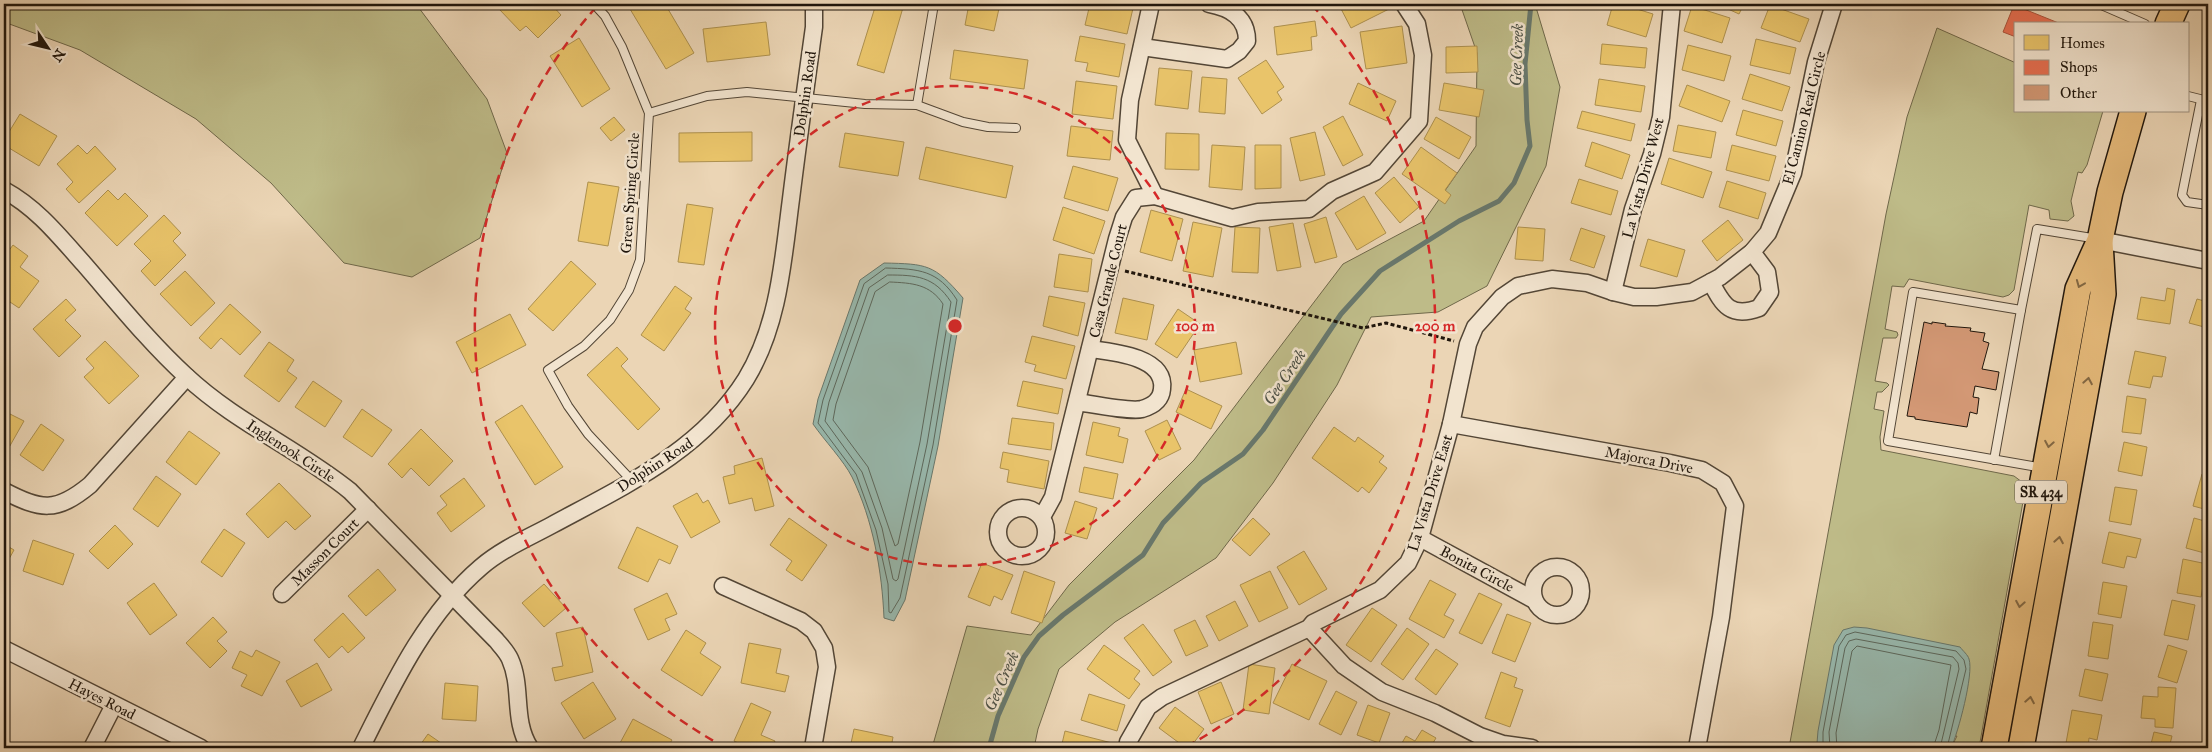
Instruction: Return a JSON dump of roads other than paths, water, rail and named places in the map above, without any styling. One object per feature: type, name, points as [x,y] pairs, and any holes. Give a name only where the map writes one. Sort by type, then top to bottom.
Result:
[{"type":"main road","points":[[2169,22],[2177,4]]},
{"type":"main road","name":"SR 434","points":[[1994,748],[2078,289],[2100,240],[2110,192],[2133,112]]},
{"type":"main road","name":"SR 434","points":[[2021,748],[2104,294],[2100,240]]},
{"type":"street","name":"Dolphin Road","points":[[361,748],[417,644],[452,597],[481,567],[507,549],[633,482],[667,461],[701,434],[725,408],[746,378],[764,343],[778,295],[814,27],[814,4]]},
{"type":"street","points":[[1151,4],[1130,100],[1127,140],[1155,196],[1232,218],[1258,212],[1309,209],[1332,191],[1375,172],[1419,121],[1423,55],[1417,24],[1404,4]]},
{"type":"street","points":[[1142,47],[1227,59],[1239,51],[1247,41],[1246,26],[1231,11],[1208,4]]},
{"type":"street","name":"La Vista Drive West","points":[[1613,292],[1633,209],[1652,154],[1661,117],[1672,4]]},
{"type":"street","name":"El Camino Real Circle","points":[[1613,292],[1634,297],[1656,297],[1692,292],[1711,282],[1752,252],[1768,233],[1793,173],[1816,62],[1834,4]]},
{"type":"street","name":"Inglenook Circle","points":[[4,190],[20,199],[46,220],[160,351],[187,377],[233,413],[324,470],[368,509],[496,640],[510,658],[517,683],[518,717],[523,737],[530,748]]},
{"type":"street","name":"Casa Grande Court","points":[[1042,517],[1053,497],[1124,217],[1136,198],[1155,196]]},
{"type":"street","points":[[2100,240],[2208,261]]},
{"type":"street","points":[[1711,282],[1727,308],[1740,313],[1759,308],[1770,292],[1767,272],[1752,252]]},
{"type":"street","name":"La Vista Drive East","points":[[1127,748],[1128,742],[1148,708],[1162,697],[1309,628],[1312,623],[1380,590],[1408,563],[1420,538],[1452,424],[1468,344],[1475,327],[1491,306],[1518,286],[1552,279],[1587,283],[1613,292]]},
{"type":"street","name":"Casa Grande Court","points":[[1077,402],[1140,409],[1155,403],[1162,394],[1163,382],[1159,371],[1142,361],[1116,352],[1090,349]]},
{"type":"street","points":[[4,491],[25,502],[43,506],[56,505],[72,500],[90,485],[187,377]]},
{"type":"street","name":"Majorca Drive","points":[[1452,424],[1670,463],[1702,470],[1723,483],[1735,506],[1721,617],[1697,748]]},
{"type":"street","name":"Masson Court","points":[[282,594],[368,509]]},
{"type":"street","name":"Bonita Circle","points":[[1420,538],[1534,600]]},
{"type":"street","points":[[723,586],[801,621],[814,631],[824,648],[827,667],[812,748]]},
{"type":"street","points":[[1309,628],[1344,666],[1382,692],[1435,713],[1480,736],[1503,744],[1532,748]]},
{"type":"street","name":"Hayes Road","points":[[4,650],[201,748]]},
{"type":"street","points":[[92,748],[114,705]]},
{"type":"lane","name":"Green Spring Circle","points":[[594,4],[605,16],[622,46],[649,113],[640,260],[629,290],[610,320],[584,346],[548,370],[568,406],[588,434],[633,482]]},
{"type":"lane","points":[[917,105],[934,4]]},
{"type":"lane","points":[[2099,4],[2140,22]]},
{"type":"lane","points":[[649,113],[707,96],[747,92],[804,96],[865,104],[917,105],[963,122],[988,127],[1016,128]]},
{"type":"lane","points":[[2190,96],[2205,100],[2182,195],[2187,202],[2208,206]]},
{"type":"lane","points":[[1994,460],[2037,229],[2100,240]]},
{"type":"lane","points":[[2021,310],[1913,292],[1888,441],[2045,469]]},
{"type":"water","points":[[884,263],[910,264],[929,268],[944,278],[963,298],[938,446],[905,600],[894,621],[884,618],[879,564],[871,528],[859,493],[852,477],[839,457],[813,424],[818,399],[860,280]]},
{"type":"water","points":[[1854,627],[1960,647],[1967,654],[1970,667],[1967,690],[1951,748],[1819,748],[1817,743],[1818,731],[1834,645],[1843,630]]},
{"type":"waterway","name":"Gee Creek","points":[[989,748],[998,716],[1024,657],[1039,636],[1063,615],[1143,555],[1163,523],[1201,483],[1243,454],[1263,430],[1341,314],[1380,271],[1459,221],[1499,201],[1514,183],[1530,146],[1525,64],[1531,4]]}]
